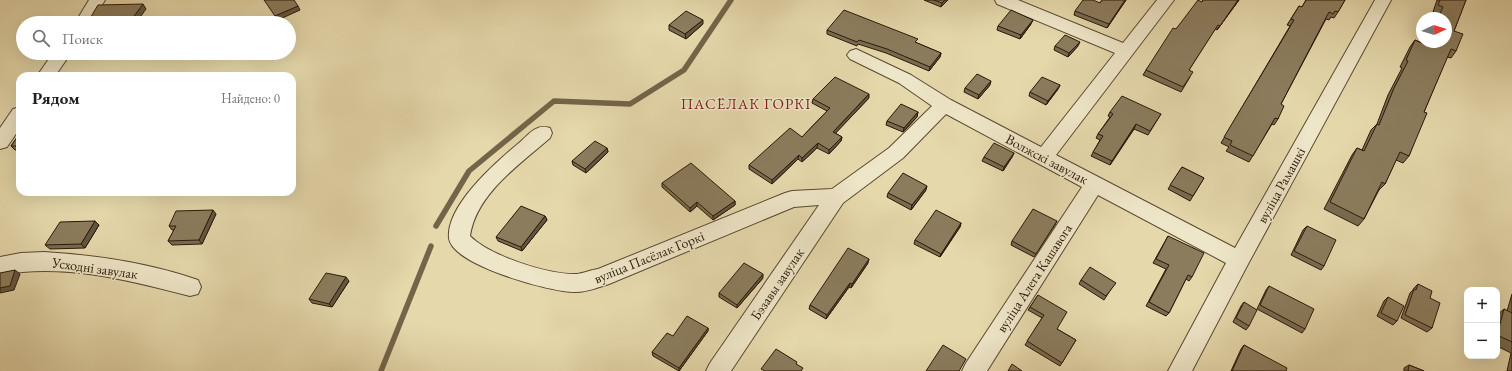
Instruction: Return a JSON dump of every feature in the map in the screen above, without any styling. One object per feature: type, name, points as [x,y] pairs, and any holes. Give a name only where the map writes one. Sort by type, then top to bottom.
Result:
[{"type":"street","points":[[88,16],[98,0]]},
{"type":"street","points":[[1002,0],[1126,51]]},
{"type":"street","points":[[1044,156],[1166,0]]},
{"type":"street","name":"вуліца Рамашкі","points":[[1180,371],[1239,260],[1383,0]]},
{"type":"street","name":"Волжскі завулак","points":[[856,55],[905,79],[944,105],[1044,156],[1239,260]]},
{"type":"street","points":[[49,72],[57,60]]},
{"type":"street","name":"Бэзавы завулак","points":[[718,371],[836,197],[896,153],[944,105]]},
{"type":"street","points":[[0,142],[16,120]]},
{"type":"street","name":"вуліца Пасёлак Горкі","points":[[542,133],[493,178],[471,204],[464,220],[459,239],[468,248],[504,266],[556,280],[577,283],[601,277],[792,199],[819,196],[836,197]]},
{"type":"street","name":"вуліца Алега Кашавога","points":[[974,371],[1094,184]]},
{"type":"street","name":"Усходні завулак","points":[[0,266],[32,260],[74,264],[131,273],[190,286]]},
{"type":"building","points":[[264,0],[294,0],[298,6],[275,16]]},
{"type":"building","points":[[934,0],[945,0],[942,3]]},
{"type":"building","points":[[1083,0],[1093,0],[1100,3],[1102,0],[1125,0],[1109,24],[1075,11]]},
{"type":"building","points":[[1198,0],[1202,2],[1203,0],[1238,0],[1220,26],[1218,25],[1189,70],[1193,72],[1183,87],[1146,70],[1173,28],[1176,29]]},
{"type":"building","points":[[1306,0],[1345,0],[1338,12],[1335,11],[1333,14],[1329,12],[1281,104],[1284,106],[1278,119],[1275,118],[1253,156],[1230,145],[1232,141],[1224,137],[1294,20],[1291,19],[1299,6],[1302,7]]},
{"type":"building","points":[[1440,0],[1466,0],[1454,31],[1463,34],[1456,51],[1451,49],[1424,112],[1427,113],[1409,156],[1400,152],[1385,184],[1382,182],[1364,219],[1330,202],[1357,148],[1364,151],[1377,124],[1379,125],[1394,88],[1408,61],[1406,60],[1415,40],[1416,48],[1452,48],[1452,12],[1441,12],[1443,7],[1438,5]]},
{"type":"building","points":[[143,4],[134,16],[91,16],[98,5]]},
{"type":"building","points":[[844,10],[918,39],[915,42],[941,53],[930,67],[887,49],[859,40],[857,42],[827,30]]},
{"type":"building","points":[[1011,10],[1033,20],[1021,35],[998,26]]},
{"type":"building","points":[[686,11],[703,20],[685,34],[669,25]]},
{"type":"building","points":[[1065,35],[1080,42],[1069,53],[1055,46]]},
{"type":"building","points":[[977,74],[991,81],[979,95],[965,88]]},
{"type":"building","points":[[835,77],[869,94],[833,132],[842,137],[829,150],[818,143],[802,158],[799,155],[772,180],[749,165],[790,128],[802,137],[830,108],[813,99]]},
{"type":"building","points":[[1042,77],[1060,85],[1048,101],[1030,92]]},
{"type":"building","points":[[1122,96],[1161,114],[1150,131],[1136,124],[1112,161],[1093,152],[1103,136],[1098,134],[1113,114],[1110,112]]},
{"type":"building","points":[[901,104],[918,112],[904,128],[887,121]]},
{"type":"building","points":[[16,139],[16,146],[11,146]]},
{"type":"building","points":[[595,141],[607,148],[585,169],[572,161]]},
{"type":"building","points":[[994,143],[1014,153],[1004,167],[984,157]]},
{"type":"building","points":[[691,163],[735,201],[713,216],[697,202],[690,208],[662,183]]},
{"type":"building","points":[[1182,167],[1204,178],[1193,196],[1170,185]]},
{"type":"building","points":[[903,173],[927,186],[912,205],[888,193]]},
{"type":"building","points":[[521,206],[545,216],[521,247],[496,237]]},
{"type":"building","points":[[1033,209],[1057,221],[1036,254],[1012,241]]},
{"type":"building","points":[[213,210],[199,240],[168,241],[176,226],[169,226],[176,211]]},
{"type":"building","points":[[936,210],[961,223],[941,254],[915,240]]},
{"type":"building","points":[[95,221],[81,244],[45,245],[60,222]]},
{"type":"building","points":[[1307,226],[1336,240],[1324,266],[1294,251]]},
{"type":"building","points":[[1168,236],[1204,253],[1192,277],[1188,275],[1169,313],[1149,302],[1169,265],[1156,259]]},
{"type":"building","points":[[848,248],[869,259],[852,284],[850,283],[827,315],[810,305]]},
{"type":"building","points":[[744,263],[763,274],[737,305],[719,293]]},
{"type":"building","points":[[1090,267],[1116,283],[1106,296],[1081,280]]},
{"type":"building","points":[[15,270],[10,286],[0,288],[0,273]]},
{"type":"building","points":[[326,273],[346,277],[329,304],[309,299]]},
{"type":"building","points":[[1418,284],[1432,291],[1430,298],[1440,303],[1432,328],[1405,315],[1414,289],[1416,290]]},
{"type":"building","points":[[1269,286],[1314,309],[1305,329],[1260,305]]},
{"type":"building","points":[[1038,295],[1067,312],[1057,329],[1076,340],[1062,363],[1027,341],[1044,315],[1030,307]]},
{"type":"building","points":[[1388,297],[1404,306],[1397,321],[1381,313]]},
{"type":"building","points":[[1244,302],[1257,310],[1249,326],[1236,318]]},
{"type":"building","points":[[1504,309],[1512,313],[1512,342],[1500,336],[1500,324]]},
{"type":"building","points":[[687,316],[708,328],[679,368],[652,352],[667,333],[673,336]]},
{"type":"building","points":[[943,345],[966,359],[959,371],[926,371]]},
{"type":"building","points":[[1244,345],[1287,368],[1286,371],[1232,371]]},
{"type":"building","points":[[776,349],[797,362],[796,364],[803,368],[801,371],[765,371],[761,369]]},
{"type":"building","points":[[1012,364],[1022,371],[1008,371]]},
{"type":"building","points":[[1409,365],[1424,371],[1408,371]]},
{"type":"waterway","points":[[436,226],[469,171],[554,101],[630,104],[684,70],[731,0]]},
{"type":"waterway","points":[[381,371],[431,246]]},
{"type":"district","name":"ПАСЁЛАК ГОРКІ","points":[[746,104]]}]
